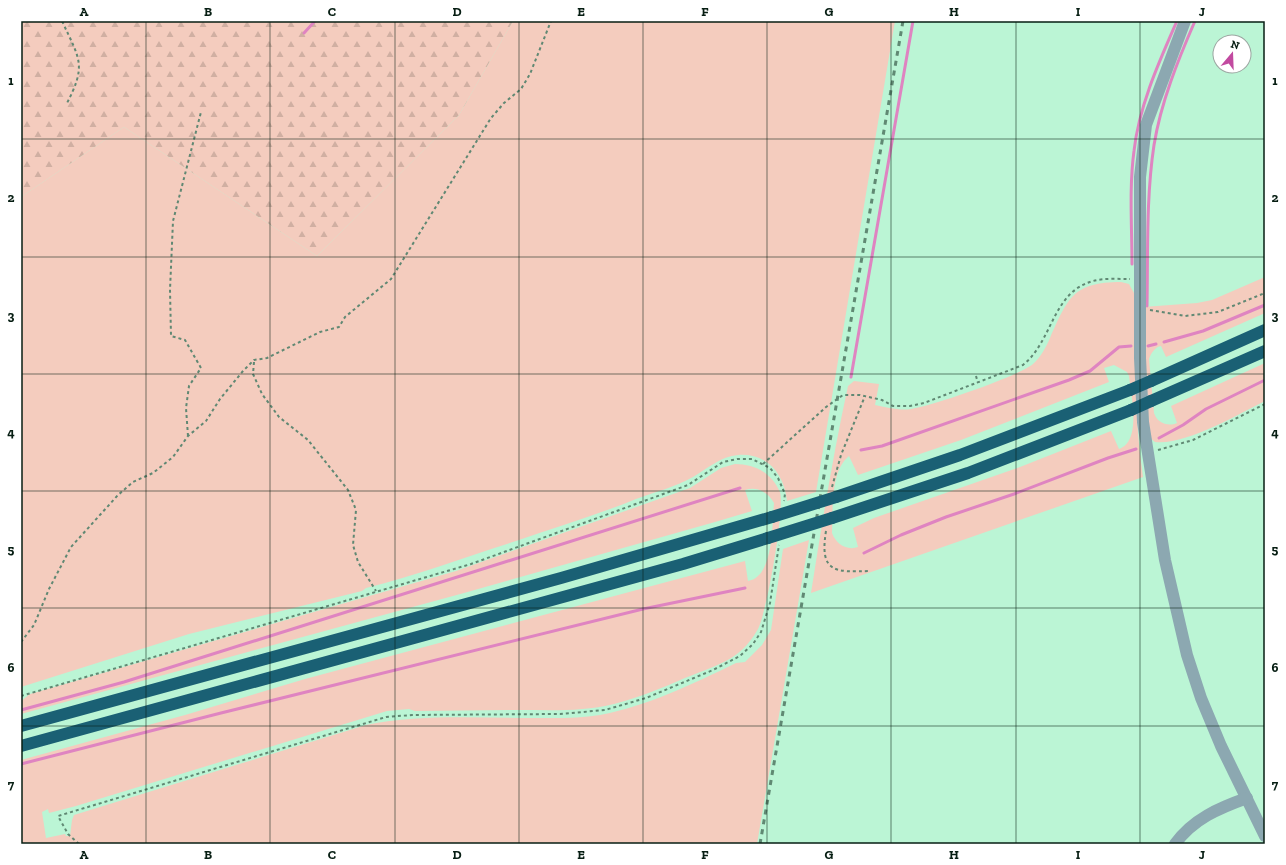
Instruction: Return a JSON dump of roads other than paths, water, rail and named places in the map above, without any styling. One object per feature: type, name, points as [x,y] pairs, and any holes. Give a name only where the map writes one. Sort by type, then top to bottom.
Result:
[{"type":"highway","points":[[21,726],[576,574],[836,497],[967,453],[1130,390],[1265,330]]},
{"type":"highway","points":[[21,746],[653,572],[832,518],[976,470],[1131,410],[1265,351]]},
{"type":"street","points":[[1185,21],[1146,125],[1140,177],[1139,309],[1143,422],[1165,560],[1187,655],[1201,698],[1265,836]]},
{"type":"street","points":[[1175,844],[1186,830],[1202,818],[1247,798]]},
{"type":"waterway","points":[[304,33],[315,21]]},
{"type":"waterway","points":[[851,377],[913,21]]},
{"type":"waterway","points":[[1132,264],[1132,165],[1140,117],[1163,52],[1177,21]]},
{"type":"waterway","points":[[1147,306],[1149,205],[1151,165],[1154,145],[1161,113],[1176,66],[1195,21]]},
{"type":"waterway","points":[[1164,342],[1203,331],[1265,305]]},
{"type":"waterway","points":[[1148,346],[1156,344]]},
{"type":"waterway","points":[[861,450],[882,446],[1069,380],[1090,371],[1119,347],[1131,346]]},
{"type":"waterway","points":[[1159,438],[1183,425],[1206,409],[1265,380]]},
{"type":"waterway","points":[[864,553],[901,535],[946,517],[1014,494],[1108,458],[1136,449]]},
{"type":"waterway","points":[[21,710],[124,682],[740,488]]},
{"type":"waterway","points":[[21,764],[643,609],[745,588]]},
{"type":"railway","points":[[760,844],[903,21]]}]
